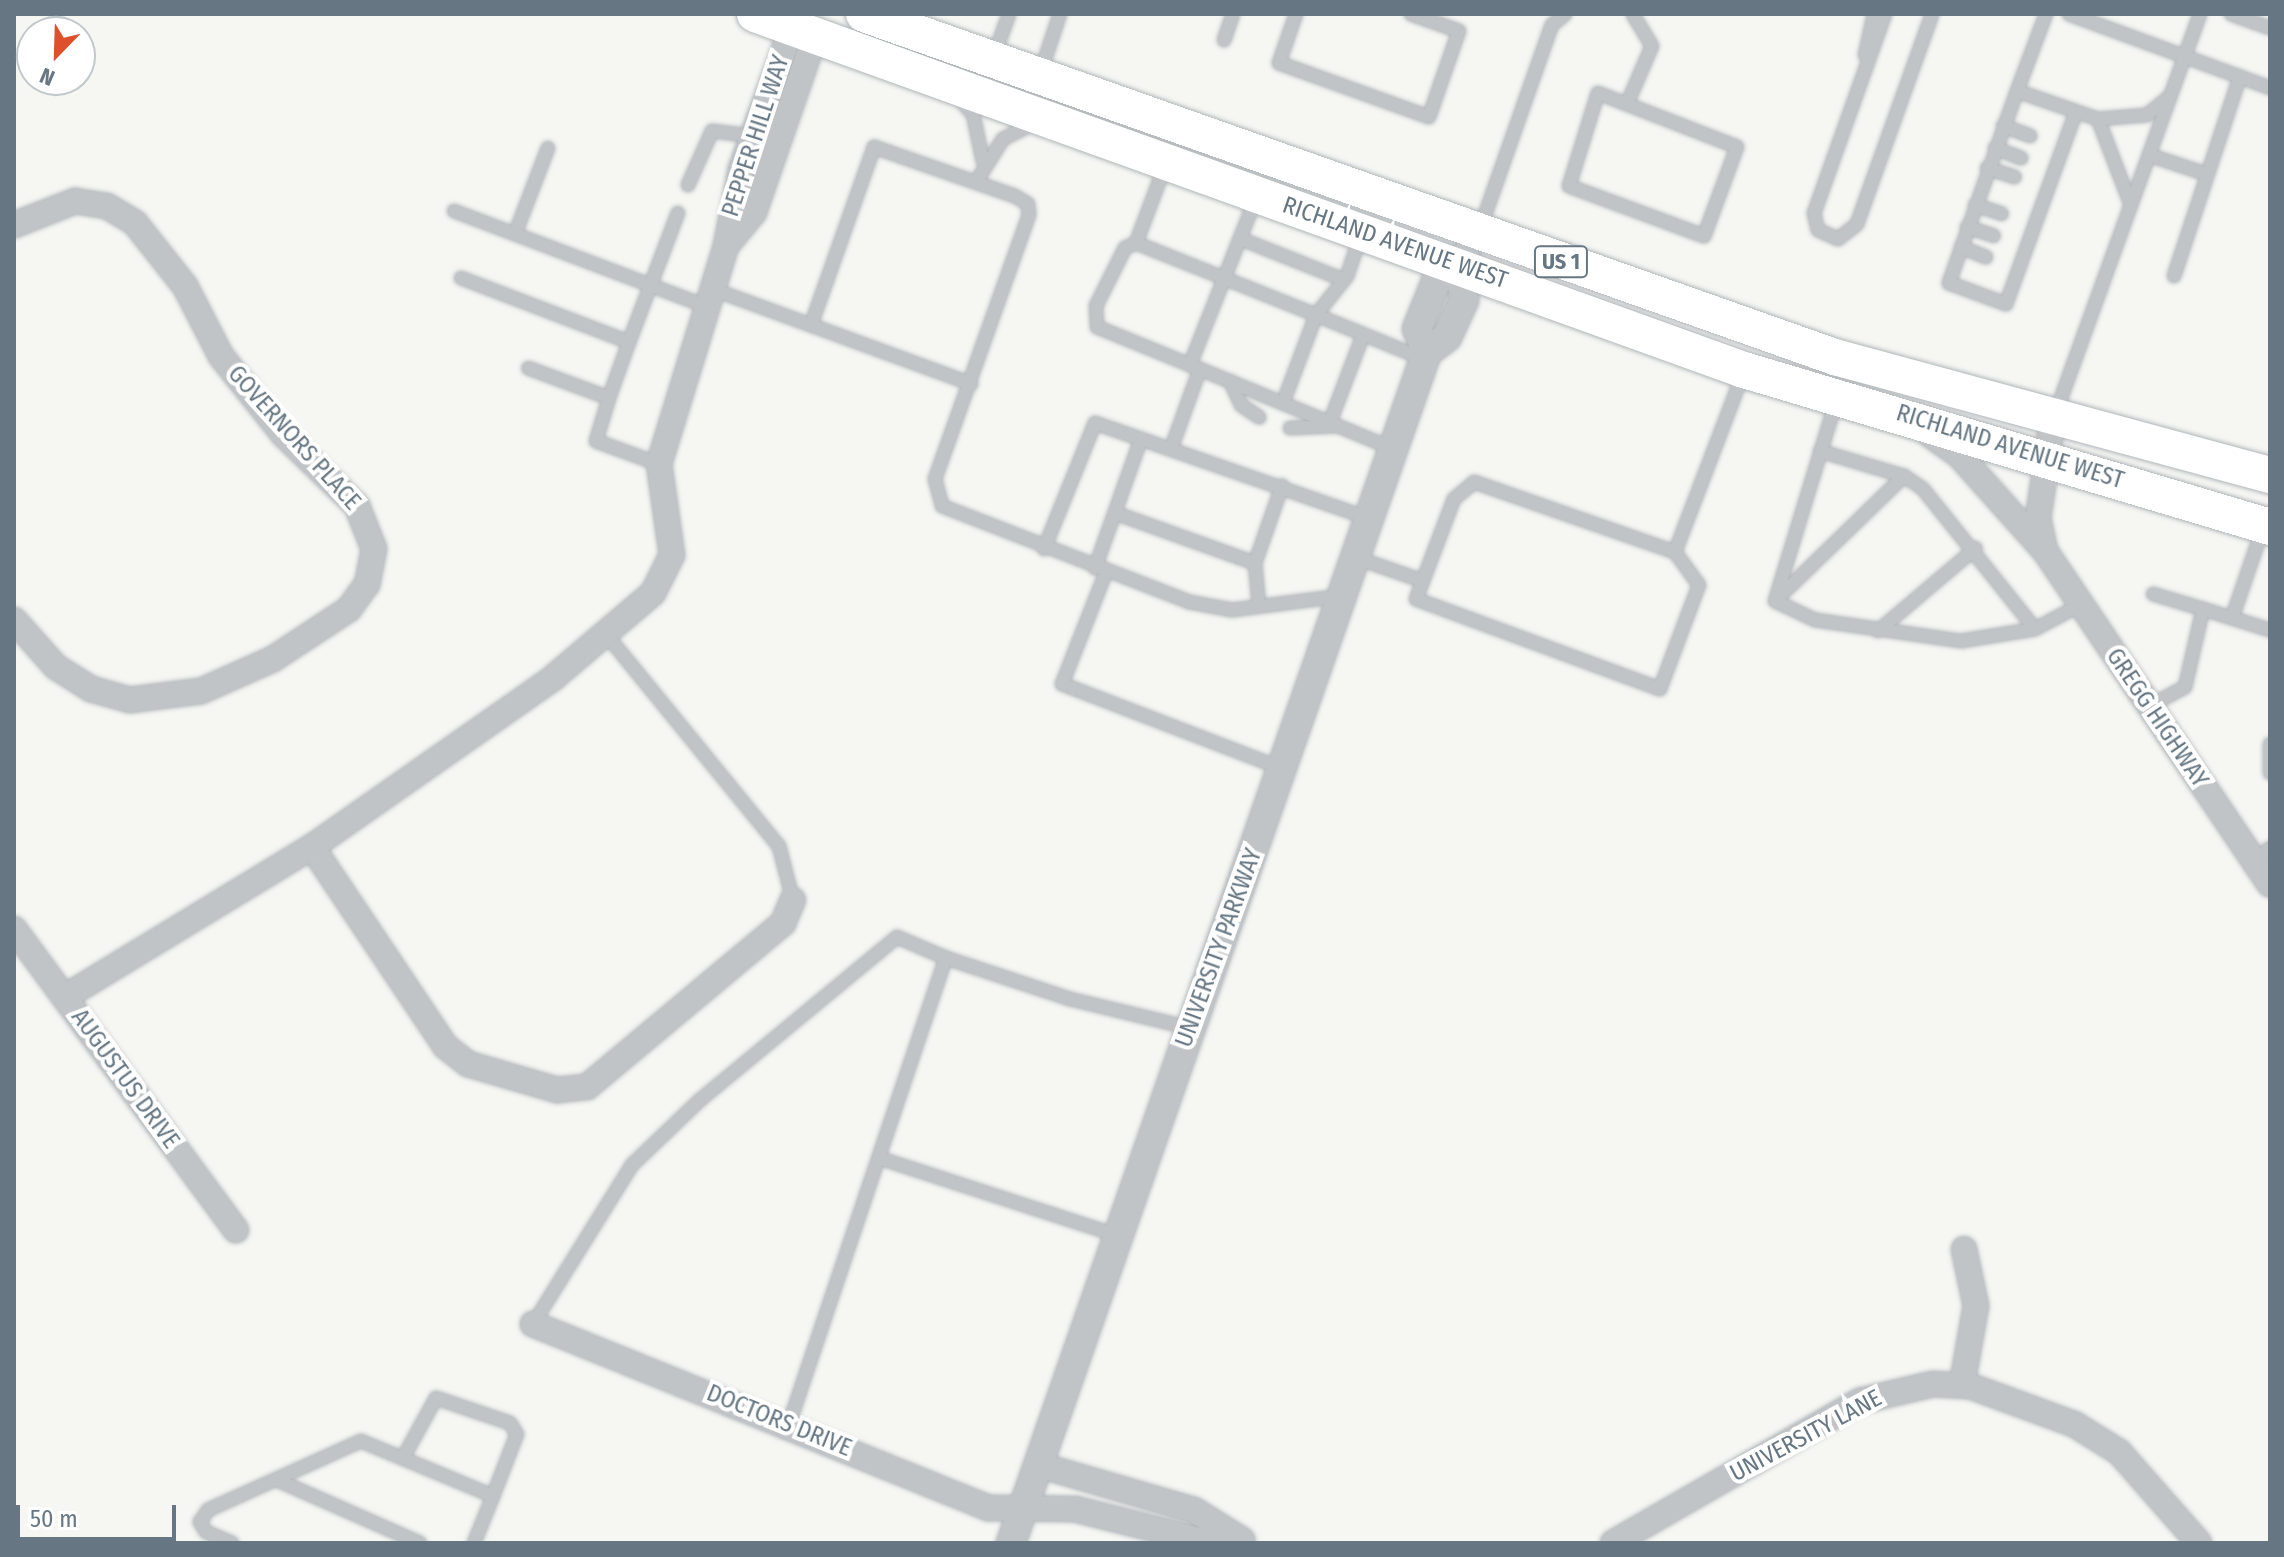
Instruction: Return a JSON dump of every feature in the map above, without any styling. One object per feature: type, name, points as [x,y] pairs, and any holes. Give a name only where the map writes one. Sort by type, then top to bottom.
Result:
[{"type":"main road","name":"RICHLAND AVENUE WEST","points":[[755,14],[1460,265],[1744,370],[2267,526]]},
{"type":"main road","name":"RICHLAND AVENUE WEST","points":[[864,14],[1835,357],[2270,475]]},
{"type":"street","name":"PEPPER HILL WAY","points":[[659,464],[726,246],[728,213],[753,136],[803,32]]},
{"type":"street","name":"PEPPER HILL WAY","points":[[726,246],[754,212],[803,32]]},
{"type":"street","name":"GOVERNORS PLACE","points":[[14,225],[75,201],[107,206],[135,223],[185,286],[221,356],[284,435],[357,506],[374,549],[367,584],[349,609],[273,659],[201,691],[130,700],[91,689],[56,667],[14,620]]},
{"type":"street","name":"UNIVERSITY PARKWAY","points":[[1011,1543],[1113,1234],[1283,769],[1426,356],[1417,329],[1436,282],[1460,265],[1478,233]]},
{"type":"street","name":"GREGG HIGHWAY","points":[[1854,401],[1958,454],[2045,551],[2148,707],[2262,854],[2270,884]]},
{"type":"street","name":"GREGG HIGHWAY","points":[[2045,551],[2038,518],[2053,418]]},
{"type":"street","points":[[65,997],[312,847],[605,633],[653,593],[672,555],[659,464]]},
{"type":"street","points":[[312,847],[445,1046],[468,1064],[557,1090],[587,1087],[783,923],[793,900]]},
{"type":"street","name":"AUGUSTUS DRIVE","points":[[14,929],[236,1230]]},
{"type":"street","points":[[1962,1385],[1976,1306],[1964,1249]]},
{"type":"street","name":"DOCTORS DRIVE","points":[[533,1324],[789,1424],[988,1508],[1025,1503]]},
{"type":"street","name":"UNIVERSITY LANE","points":[[1613,1543],[1860,1401],[1908,1387],[1962,1385],[2045,1410],[2119,1452],[2199,1543]]},
{"type":"street","points":[[1039,1465],[1194,1510],[1239,1542]]},
{"type":"street","points":[[1025,1503],[1210,1543]]},
{"type":"lane","points":[[993,60],[1009,14]]},
{"type":"lane","points":[[1039,77],[1060,14]]},
{"type":"lane","points":[[1224,40],[1233,14]]},
{"type":"lane","points":[[1296,14],[1279,63],[1429,117],[1459,31],[1411,14]]},
{"type":"lane","points":[[1478,233],[1552,25],[1565,14]]},
{"type":"lane","points":[[1627,104],[1652,46],[1633,14]]},
{"type":"lane","points":[[1863,74],[1874,14]]},
{"type":"lane","points":[[1885,14],[1814,213],[1818,230],[1838,239],[1857,224],[1932,14]]},
{"type":"lane","points":[[2046,14],[1987,168],[1949,283],[2006,304],[2014,268],[2058,146],[2076,112]]},
{"type":"lane","points":[[2069,14],[2270,88]]},
{"type":"lane","points":[[2053,418],[2200,14]]},
{"type":"lane","points":[[2231,14],[2270,28]]},
{"type":"lane","points":[[928,76],[973,114],[983,161]]},
{"type":"lane","points":[[2174,276],[2203,173],[2240,77]]},
{"type":"lane","points":[[2017,91],[2098,119],[2147,115],[2170,96]]},
{"type":"lane","points":[[1598,93],[1627,104],[1737,147],[1704,236],[1569,186],[1598,93]]},
{"type":"lane","points":[[976,182],[983,161],[1003,139],[1048,119]]},
{"type":"lane","points":[[2098,119],[2131,205]]},
{"type":"lane","points":[[2003,126],[2030,136]]},
{"type":"lane","points":[[688,185],[712,131],[753,136]]},
{"type":"lane","points":[[811,325],[874,147],[1015,196],[1028,204],[1029,215],[933,493],[955,516],[1189,602],[1259,606],[1345,595]]},
{"type":"lane","points":[[515,234],[548,148]]},
{"type":"lane","points":[[1995,148],[2021,158]]},
{"type":"lane","points":[[2149,155],[2203,173]]},
{"type":"lane","points":[[1168,161],[1136,243],[1125,248],[1096,306],[1097,327],[1394,449]]},
{"type":"lane","points":[[1987,168],[2015,177]]},
{"type":"lane","points":[[1171,449],[1223,279],[1258,194]]},
{"type":"lane","points":[[1975,205],[2002,214]]},
{"type":"lane","points":[[454,211],[651,286],[811,325],[971,384]]},
{"type":"lane","points":[[659,464],[596,441],[629,342],[678,213]]},
{"type":"lane","points":[[1967,227],[1994,236]]},
{"type":"lane","points":[[1283,403],[1316,315],[1344,280],[1362,232]]},
{"type":"lane","points":[[1241,239],[1344,280]]},
{"type":"lane","points":[[1136,243],[1363,335],[1426,356]]},
{"type":"lane","points":[[1961,247],[1986,257]]},
{"type":"lane","points":[[461,278],[629,342]]},
{"type":"lane","points":[[1334,424],[1363,335]]},
{"type":"lane","points":[[528,368],[609,398]]},
{"type":"lane","points":[[1675,552],[1744,370]]},
{"type":"lane","points":[[1230,381],[1241,405],[1259,417]]},
{"type":"lane","points":[[1775,601],[1820,451],[1854,401]]},
{"type":"lane","points":[[1044,549],[1095,423],[1371,518]]},
{"type":"lane","points":[[1290,428],[1334,424]]},
{"type":"lane","points":[[1141,439],[1062,684],[1283,769]]},
{"type":"lane","points":[[1820,451],[1904,476],[1976,548],[2035,629]]},
{"type":"lane","points":[[1775,601],[1904,476]]},
{"type":"lane","points":[[1474,482],[1675,552],[1699,585],[1660,689],[1416,599],[1454,499],[1474,482]]},
{"type":"lane","points":[[1259,606],[1255,563],[1282,486]]},
{"type":"lane","points":[[1115,513],[1255,563]]},
{"type":"lane","points":[[2232,618],[2267,526]]},
{"type":"lane","points":[[1878,631],[1976,548]]},
{"type":"lane","points":[[1357,558],[1423,581]]},
{"type":"lane","points":[[2153,594],[2270,630]]},
{"type":"lane","points":[[1775,601],[1815,620],[1961,641],[2035,629],[2080,605]]},
{"type":"lane","points":[[2148,707],[2185,687],[2203,609]]},
{"type":"lane","points":[[605,633],[772,836],[793,900]]},
{"type":"lane","points":[[2270,744],[2270,773]]},
{"type":"lane","points":[[533,1324],[632,1165],[700,1100],[897,937],[946,958],[1190,1028]]},
{"type":"lane","points":[[789,1424],[946,958]]},
{"type":"lane","points":[[879,1158],[1113,1234]]},
{"type":"lane","points":[[403,1458],[436,1398],[510,1423],[517,1434],[474,1543]]},
{"type":"lane","points":[[232,1543],[206,1532],[200,1522],[208,1510],[361,1441],[493,1496]]},
{"type":"lane","points":[[277,1480],[420,1543]]}]
